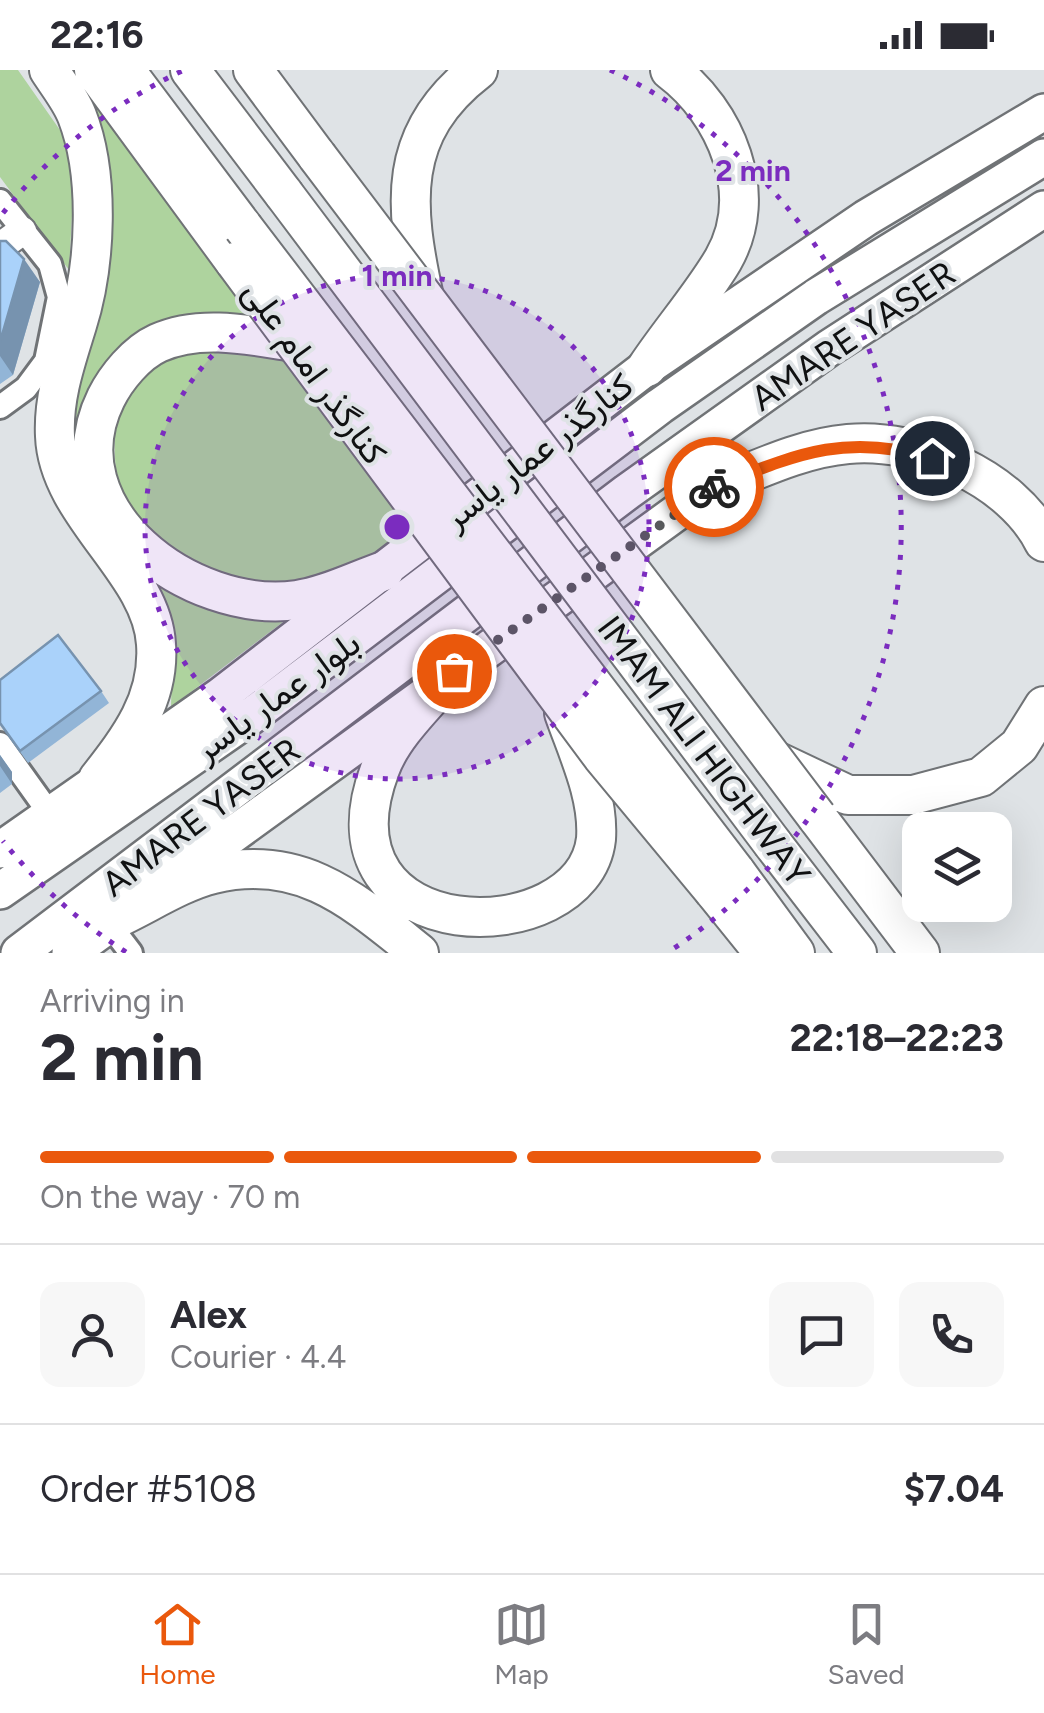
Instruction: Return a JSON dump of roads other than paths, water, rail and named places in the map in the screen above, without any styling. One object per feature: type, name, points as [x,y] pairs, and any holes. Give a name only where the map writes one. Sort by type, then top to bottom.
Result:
[{"type":"highway","points":[[50,70],[77,116],[90,186],[92,259],[68,348],[54,438],[72,492],[148,610],[156,643],[154,684],[138,728],[98,779]]},
{"type":"highway","name":"کنارگذر امام علی","points":[[94,70],[239,245],[294,342],[558,697],[724,881],[764,953]]},
{"type":"highway","name":"IMAM ALI HIGHWAY","points":[[126,70],[239,245],[724,881]]},
{"type":"highway","name":"IMAM ALI HIGHWAY","points":[[190,70],[856,953]]},
{"type":"highway","points":[[253,70],[920,953]]},
{"type":"highway","points":[[424,297],[414,247],[409,186],[420,137],[450,92],[478,70]]},
{"type":"highway","points":[[647,367],[724,258],[736,223],[738,191],[731,153],[720,127],[689,84],[670,70]]},
{"type":"highway","points":[[294,342],[238,333],[192,334],[156,344],[116,378],[97,417],[92,464],[113,516],[150,558],[194,584],[238,596],[297,600],[384,571]]},
{"type":"highway","points":[[709,489],[787,458],[849,444],[903,449],[961,466],[994,487],[1010,498],[1044,542]]},
{"type":"highway","points":[[454,671],[380,768],[370,817],[374,858],[389,889],[411,917],[440,933],[482,941],[523,934],[565,911],[588,879],[596,837],[590,787],[558,697]]},
{"type":"highway","points":[[774,760],[848,796],[913,795],[981,777],[1019,746],[1044,706]]},
{"type":"highway","points":[[118,932],[210,874],[283,870],[328,884],[419,953]]},
{"type":"highway","points":[[724,881],[795,953]]},
{"type":"main road","name":"کنارگذر عمار یاسر","points":[[0,850],[220,696],[647,367],[866,218],[1044,112]]},
{"type":"main road","name":"بلوار عمار یاسر","points":[[0,891],[294,686],[675,396],[816,297],[1044,157]]},
{"type":"main road","name":"AMARE YASER","points":[[19,953],[642,480],[829,348],[1044,210]]},
{"type":"main road","points":[[70,953],[118,932],[454,671],[709,489]]},
{"type":"street","points":[[0,201],[11,239],[50,264],[56,279],[58,314],[46,360],[26,388],[0,406]]},
{"type":"street","points":[[0,744],[50,814]]}]
